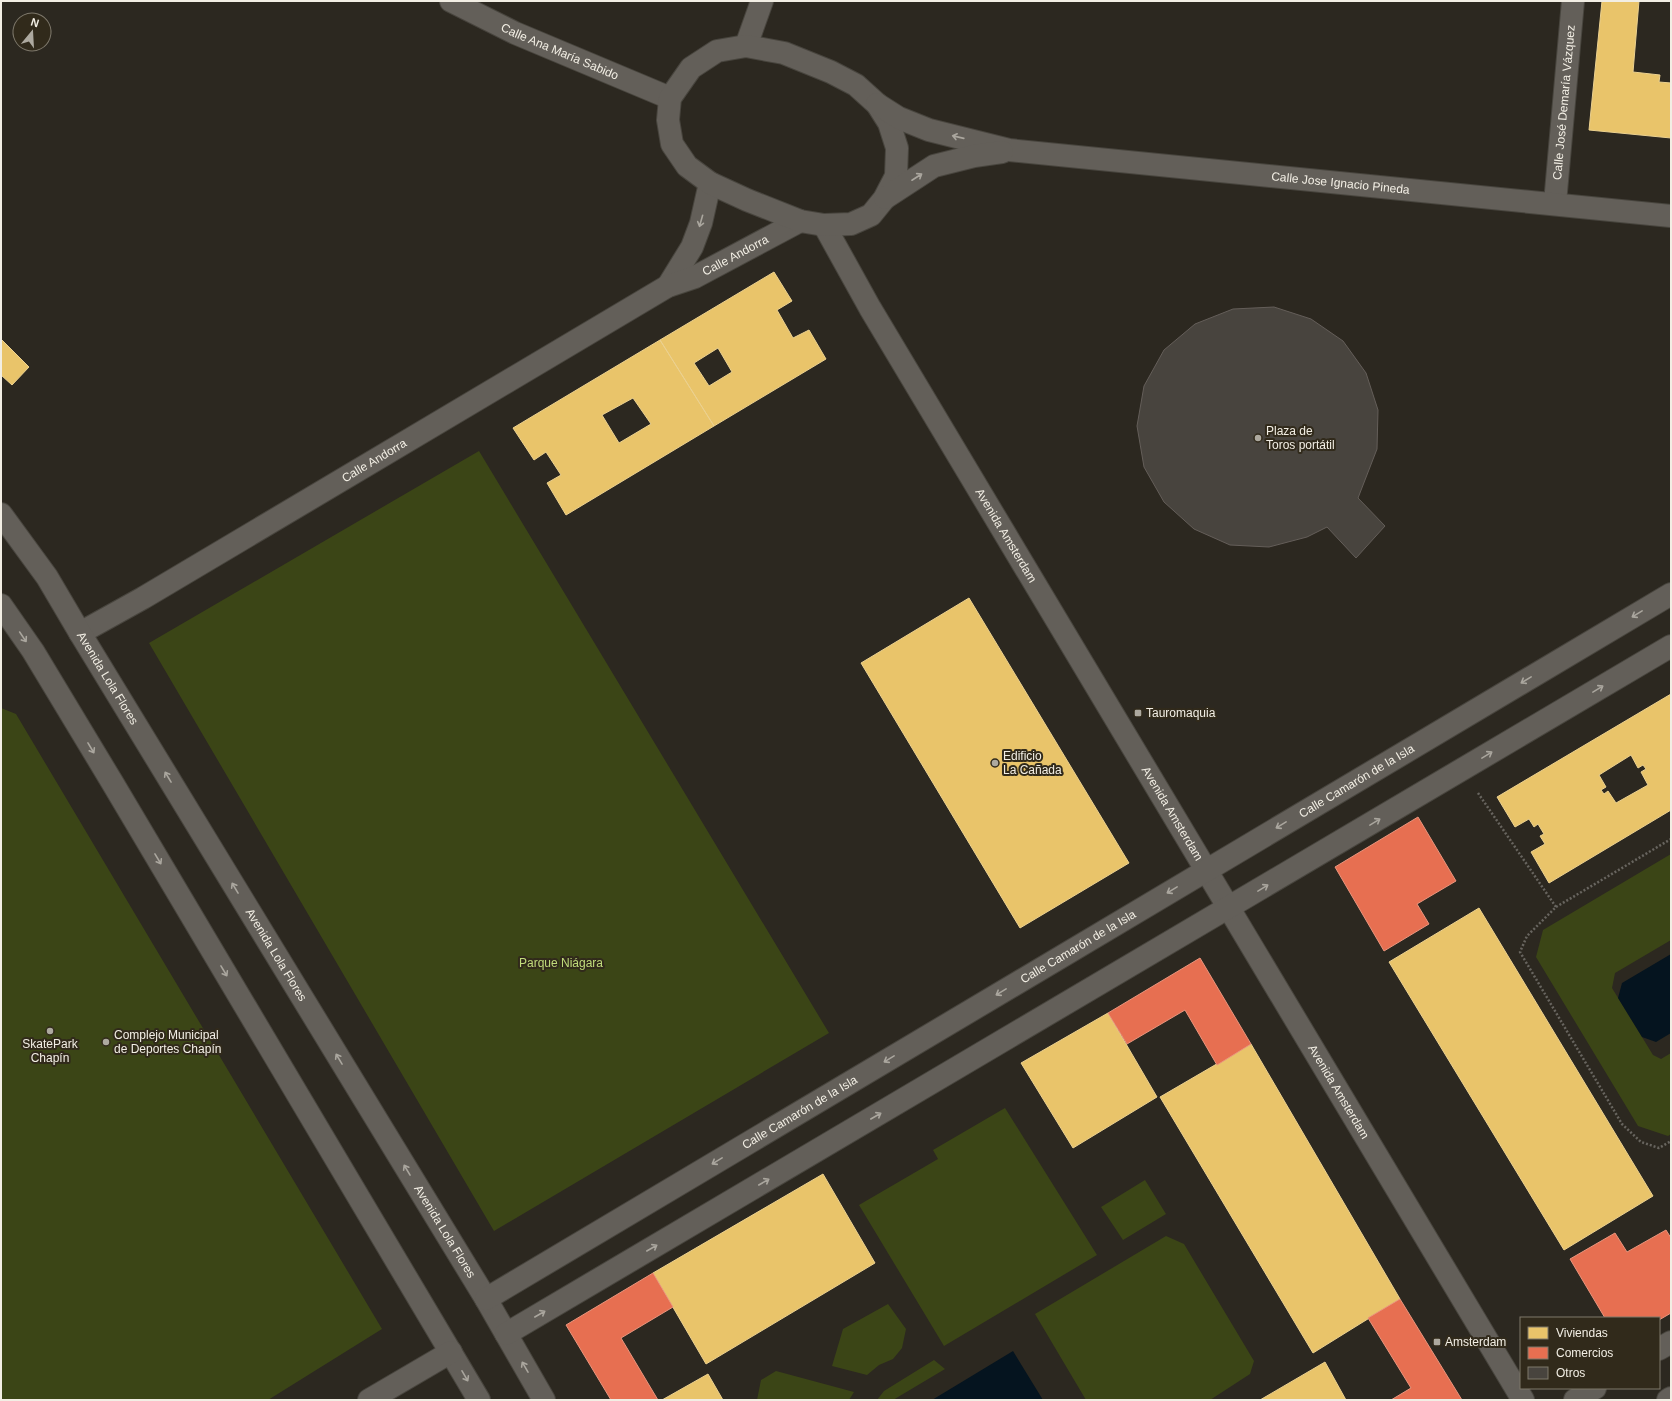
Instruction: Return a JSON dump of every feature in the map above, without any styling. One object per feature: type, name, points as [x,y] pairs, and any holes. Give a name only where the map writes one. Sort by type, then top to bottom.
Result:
[{"type":"street","name":"Calle Ana María Sabido","points":[[451,1],[515,33],[670,98]]},
{"type":"street","points":[[746,46],[762,1]]},
{"type":"street","name":"Calle José Demaría Vázquez","points":[[1555,203],[1573,1]]},
{"type":"street","points":[[746,46],[784,53],[831,72],[856,85],[877,104],[889,123],[897,148],[896,176],[884,199],[871,215],[851,224],[824,225],[800,221],[747,200],[710,183],[687,166],[672,144],[668,120],[670,98],[691,68],[717,51],[746,46]]},
{"type":"street","name":"Calle Jose Ignacio Pineda","points":[[877,104],[899,118],[929,130],[1009,150],[1555,203],[1671,216]]},
{"type":"street","name":"Calle Jose Ignacio Pineda","points":[[884,199],[934,166],[974,156],[1009,150]]},
{"type":"street","name":"Calle Andorra","points":[[668,286],[692,247],[701,223],[710,183]]},
{"type":"street","name":"Calle Andorra","points":[[80,633],[143,598],[668,286],[695,277],[800,221]]},
{"type":"street","name":"Avenida Amsterdam","points":[[824,225],[870,308],[1523,1400]]},
{"type":"street","name":"Avenida Lola Flores","points":[[1,514],[47,577],[486,1299],[544,1400]]},
{"type":"street","name":"Calle Camarón de la Isla","points":[[486,1299],[1671,594]]},
{"type":"street","points":[[1,605],[32,651],[112,782],[479,1400]]},
{"type":"street","points":[[506,1334],[1230,908],[1671,646]]},
{"type":"street","points":[[1660,1348],[1671,1342]]},
{"type":"street","points":[[369,1400],[450,1352]]},
{"type":"street","points":[[1575,1400],[1593,1389]]},
{"type":"path","points":[[1462,770],[1556,907]]},
{"type":"path","points":[[1671,838],[1556,907],[1527,936],[1520,952],[1622,1124],[1641,1142],[1659,1148],[1671,1141]]},
{"type":"green space","name":"Parque Niágara","points":[[479,451],[829,1033],[494,1231],[149,643]]},
{"type":"green space","name":"Complejo Municipal de Deportes Chapín","points":[[1,708],[16,714],[382,1329],[268,1400],[1,1400]]},
{"type":"green space","points":[[1671,854],[1671,940],[1615,973],[1612,988],[1653,1055],[1661,1059],[1671,1053],[1671,1134],[1668,1136],[1638,1126],[1536,957],[1543,930]]},
{"type":"green space","points":[[1005,1108],[1097,1255],[944,1346],[859,1205],[938,1159],[933,1150]]},
{"type":"green space","points":[[1145,1180],[1166,1214],[1123,1240],[1101,1207]]},
{"type":"green space","points":[[1166,1236],[1184,1244],[1254,1361],[1250,1374],[1210,1400],[1086,1400],[1035,1314]]},
{"type":"green space","points":[[888,1304],[906,1329],[902,1348],[893,1359],[879,1365],[867,1375],[832,1366],[843,1329]]},
{"type":"green space","points":[[934,1360],[945,1369],[893,1400],[877,1400],[884,1391]]},
{"type":"green space","points":[[776,1371],[854,1392],[849,1400],[757,1400],[761,1380]]},
{"type":"water","points":[[1671,954],[1671,1033],[1656,1042],[1642,1037],[1618,998],[1622,983]]},
{"type":"water","points":[[1013,1351],[1043,1400],[932,1400]]},
{"type":"building: Viviendas","points":[[1602,1],[1639,1],[1633,72],[1660,75],[1659,82],[1671,83],[1671,138],[1589,130]]},
{"type":"building: Viviendas","points":[[774,272],[792,301],[777,310],[793,338],[809,330],[826,359],[714,426],[660,340]],"holes":[[[718,348],[732,372],[709,386],[694,363]]]},
{"type":"building: Viviendas","points":[[1,339],[29,367],[12,385],[1,375]]},
{"type":"building: Viviendas","points":[[660,340],[714,426],[566,515],[547,483],[561,475],[546,452],[534,460],[513,428]],"holes":[[[633,398],[651,424],[619,443],[602,415]]]},
{"type":"building: Viviendas","name":"Edificio La Cañada","points":[[969,598],[1129,863],[1020,928],[861,663]]},
{"type":"building: Viviendas","points":[[1671,694],[1671,810],[1549,883],[1531,852],[1545,844],[1540,836],[1544,834],[1538,824],[1534,827],[1529,819],[1515,827],[1497,797]],"holes":[[[1631,755],[1638,768],[1643,765],[1646,769],[1641,772],[1648,785],[1616,803],[1608,791],[1604,794],[1601,790],[1606,787],[1599,775]]]},
{"type":"building: Viviendas","points":[[1479,908],[1653,1196],[1564,1250],[1389,962]]},
{"type":"building: Viviendas","points":[[1108,1013],[1157,1097],[1073,1148],[1021,1063]]},
{"type":"building: Viviendas","points":[[1251,1044],[1400,1299],[1313,1353],[1160,1097]]},
{"type":"building: Viviendas","points":[[823,1174],[875,1263],[706,1364],[653,1273]]},
{"type":"building: Viviendas","points":[[1325,1362],[1346,1400],[1260,1400]]},
{"type":"building: Viviendas","points":[[708,1374],[723,1400],[662,1400]]},
{"type":"building: Comercios","points":[[1418,817],[1456,881],[1417,904],[1429,924],[1384,951],[1335,867]]},
{"type":"building: Comercios","points":[[1200,958],[1251,1044],[1217,1065],[1185,1010],[1127,1044],[1108,1013]]},
{"type":"building: Comercios","points":[[1666,1230],[1671,1238],[1671,1313],[1660,1319],[1660,1317],[1604,1317],[1570,1259],[1615,1233],[1627,1252]]},
{"type":"building: Comercios","points":[[653,1273],[673,1307],[621,1338],[658,1400],[611,1400],[566,1325]]},
{"type":"building: Comercios","points":[[1400,1299],[1462,1400],[1391,1400],[1411,1388],[1368,1318]]},
{"type":"building: Otros","name":"Plaza de Toros portátil","points":[[1274,307],[1311,319],[1343,341],[1366,373],[1378,410],[1377,449],[1358,498],[1385,526],[1356,558],[1327,527],[1307,537],[1269,547],[1230,545],[1194,529],[1164,502],[1144,467],[1137,426],[1144,386],[1164,350],[1195,324],[1233,309]]},
{"type":"place","name":"Plaza de Toros portátil","points":[[1258,438]]},
{"type":"place","name":"Tauromaquia","points":[[1138,713]]},
{"type":"place","name":"Edificio La Cañada","points":[[995,763]]},
{"type":"place","name":"SkatePark Chapín","points":[[50,1031]]},
{"type":"place","name":"Complejo Municipal de Deportes Chapín","points":[[106,1042]]},
{"type":"place","name":"Amsterdam","points":[[1437,1342]]}]
